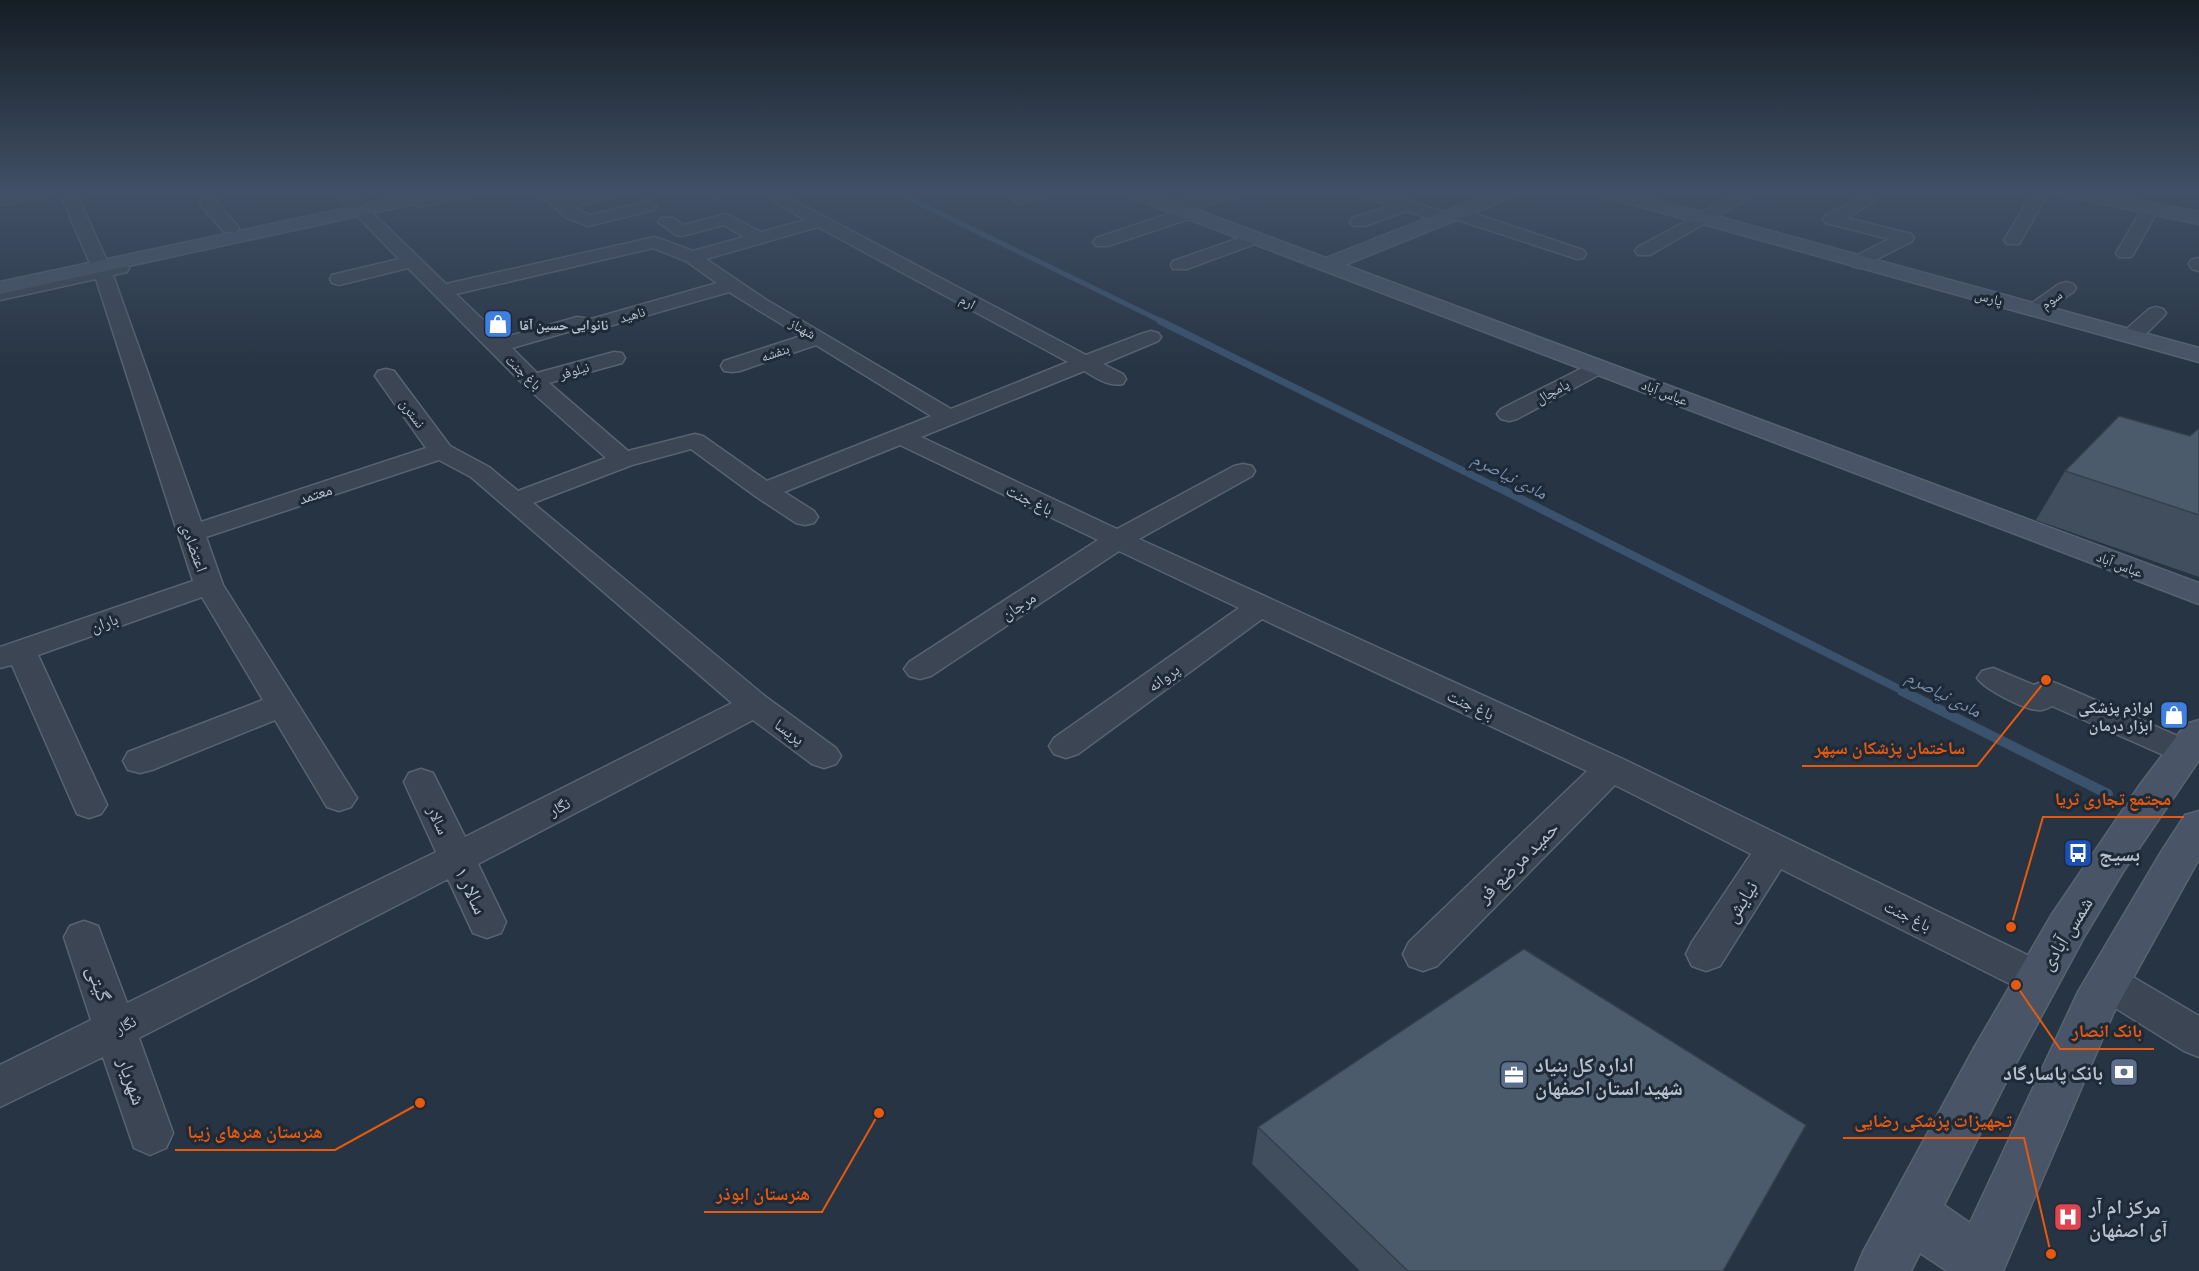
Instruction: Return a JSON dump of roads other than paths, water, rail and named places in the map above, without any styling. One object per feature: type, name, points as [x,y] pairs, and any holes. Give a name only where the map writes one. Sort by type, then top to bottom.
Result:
[{"type":"main road","points":[[0,278],[100,265],[152,250]]},
{"type":"main road","points":[[0,288],[162,250]]},
{"type":"main road","name":"عباس آباد","points":[[1287,250],[2199,594]]},
{"type":"main road","points":[[1326,265],[1363,250]]},
{"type":"main road","name":"پارس","points":[[1816,250],[2199,355]]},
{"type":"main road","points":[[2148,574],[2199,612]]},
{"type":"main road","name":"شمس آبادی","points":[[1882,1271],[2036,978],[2126,836],[2192,742]]},
{"type":"main road","points":[[1912,1215],[1977,1266],[2107,982],[2175,863],[2199,826]]},
{"type":"street","name":"اعتضادی","points":[[94,250],[209,585],[339,798]]},
{"type":"street","name":"باغ جنت","points":[[402,250],[533,381],[623,460]]},
{"type":"street","name":"شهناز","points":[[443,291],[570,270],[630,250]]},
{"type":"street","name":"شهناز","points":[[676,250],[692,257],[758,303],[950,418]]},
{"type":"street","points":[[692,257],[716,250]]},
{"type":"street","name":"ارم","points":[[873,250],[1115,379]]},
{"type":"street","points":[[1180,265],[1220,250]]},
{"type":"street","points":[[1565,250],[1577,254]]},
{"type":"street","points":[[1859,262],[1881,250]]},
{"type":"street","points":[[339,279],[413,261]]},
{"type":"street","points":[[0,294],[100,265]]},
{"type":"street","name":"ناهید","points":[[497,346],[577,323],[592,325],[732,285]]},
{"type":"street","name":"سوم","points":[[2035,310],[2066,288]]},
{"type":"street","points":[[2130,336],[2157,313]]},
{"type":"street","name":"بنفشه","points":[[732,366],[818,337]]},
{"type":"street","points":[[764,491],[1151,337]]},
{"type":"street","name":"نیلوفر","points":[[533,381],[614,358]]},
{"type":"street","name":"پامچال","points":[[1509,414],[1596,367]]},
{"type":"street","name":"نسترن","points":[[386,376],[441,451]]},
{"type":"street","name":"باغ جنت","points":[[902,437],[1260,608],[1611,768],[2036,978]]},
{"type":"street","points":[[515,501],[623,460],[695,441],[764,491],[805,517]]},
{"type":"street","points":[[441,451],[480,472],[755,705]]},
{"type":"street","name":"معتمد","points":[[190,534],[441,451]]},
{"type":"street","name":"مرجان","points":[[920,669],[1117,540],[1243,471]]},
{"type":"street","name":"باران","points":[[10,654],[209,585]]},
{"type":"street","name":"پروانه","points":[[1066,746],[1260,608]]},
{"type":"street","points":[[10,654],[89,805]]},
{"type":"street","points":[[1993,678],[2038,700],[2047,691],[2192,742]]},
{"type":"street","points":[[140,761],[282,705]]},
{"type":"street","name":"پریسا","points":[[755,705],[824,756]]},
{"type":"street","name":"نگار","points":[[0,1087],[457,858],[755,705]]},
{"type":"street","name":"حمید مرضع فر","points":[[1424,954],[1611,768]]},
{"type":"street","name":"سالار","points":[[421,782],[457,858]]},
{"type":"street","name":"نیایش","points":[[1706,954],[1773,849]]},
{"type":"street","name":"سالار ۱","points":[[457,858],[487,922]]},
{"type":"street","name":"گیتی","points":[[84,937],[115,1029]]},
{"type":"street","points":[[2107,982],[2199,1038]]},
{"type":"street","name":"شهریار","points":[[115,1029],[150,1133]]},
{"type":"waterway","name":"مادی نیاصرم","points":[[1016,250],[1163,322]]},
{"type":"waterway","name":"مادی نیاصرم","points":[[1160,321],[1496,487]]},
{"type":"waterway","name":"مادی نیاصرم","points":[[1493,485],[1905,692]]},
{"type":"waterway","name":"مادی نیاصرم","points":[[1902,691],[2108,794]]},
{"type":"place","name":"نانوایی حسین آقا","points":[[498,324]]},
{"type":"place","name":"ساختمان پزشکان سپهر","points":[[2046,680]]},
{"type":"place","name":"لوازم پزشکی ابزار درمان","points":[[2174,715]]},
{"type":"place","name":"بسیج","points":[[2078,853]]},
{"type":"place","name":"مجتمع تجاری ثریا","points":[[2011,927]]},
{"type":"place","name":"بانک انصار","points":[[2016,985]]},
{"type":"place","name":"بانک پاسارگاد","points":[[2124,1072]]},
{"type":"place","name":"اداره کل بنیاد شهید استان اصفهان","points":[[1514,1075]]},
{"type":"place","name":"هنرستان هنرهای زیبا","points":[[420,1103]]},
{"type":"place","name":"هنرستان ابوذر","points":[[879,1113]]},
{"type":"place","name":"مرکز ام آر آی اصفهان","points":[[2068,1217]]},
{"type":"place","name":"تجهیزات پزشکی رضایی","points":[[2051,1254]]}]
